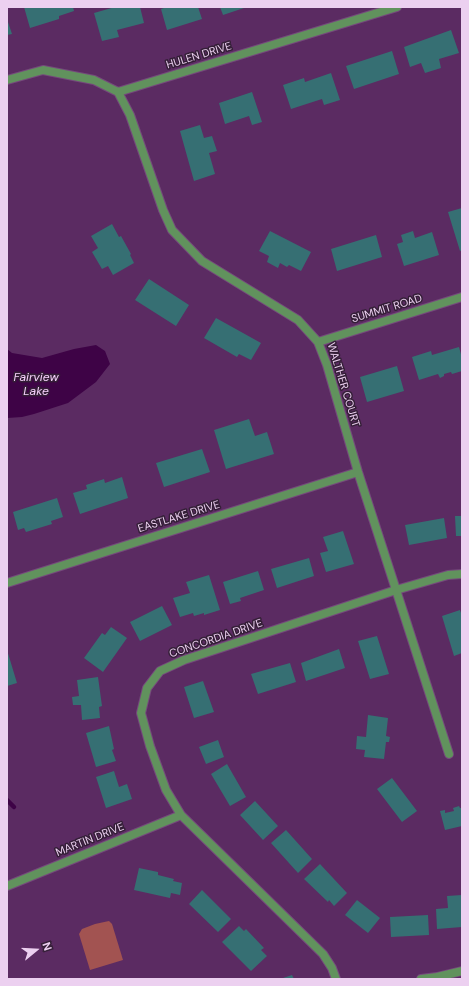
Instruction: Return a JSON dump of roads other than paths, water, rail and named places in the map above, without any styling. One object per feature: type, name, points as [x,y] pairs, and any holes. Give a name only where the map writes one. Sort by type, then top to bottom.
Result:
[{"type":"street","name":"HULEN DRIVE","points":[[118,92],[397,7]]},
{"type":"street","points":[[7,80],[43,70],[94,80],[118,92]]},
{"type":"street","name":"WALTHER COURT","points":[[118,92],[130,115],[163,210],[172,230],[202,261],[298,320],[318,342],[327,365],[358,472],[449,754]]},
{"type":"street","name":"SUMMIT ROAD","points":[[318,342],[462,297]]},
{"type":"street","name":"EASTLAKE DRIVE","points":[[7,583],[358,472]]},
{"type":"street","name":"CONCORDIA DRIVE","points":[[336,979],[332,968],[323,954],[181,814],[166,790],[150,746],[142,713],[147,688],[160,671],[184,660],[396,590],[448,575],[462,574]]},
{"type":"street","name":"MARTIN DRIVE","points":[[7,886],[181,814]]},
{"type":"street","points":[[422,979],[462,971]]},
{"type":"water","name":"Fairview Lake","points":[[96,345],[105,351],[110,364],[96,382],[68,403],[22,417],[7,418],[7,349],[12,353],[42,358],[74,349]]},
{"type":"waterway","points":[[7,800],[14,807]]}]
